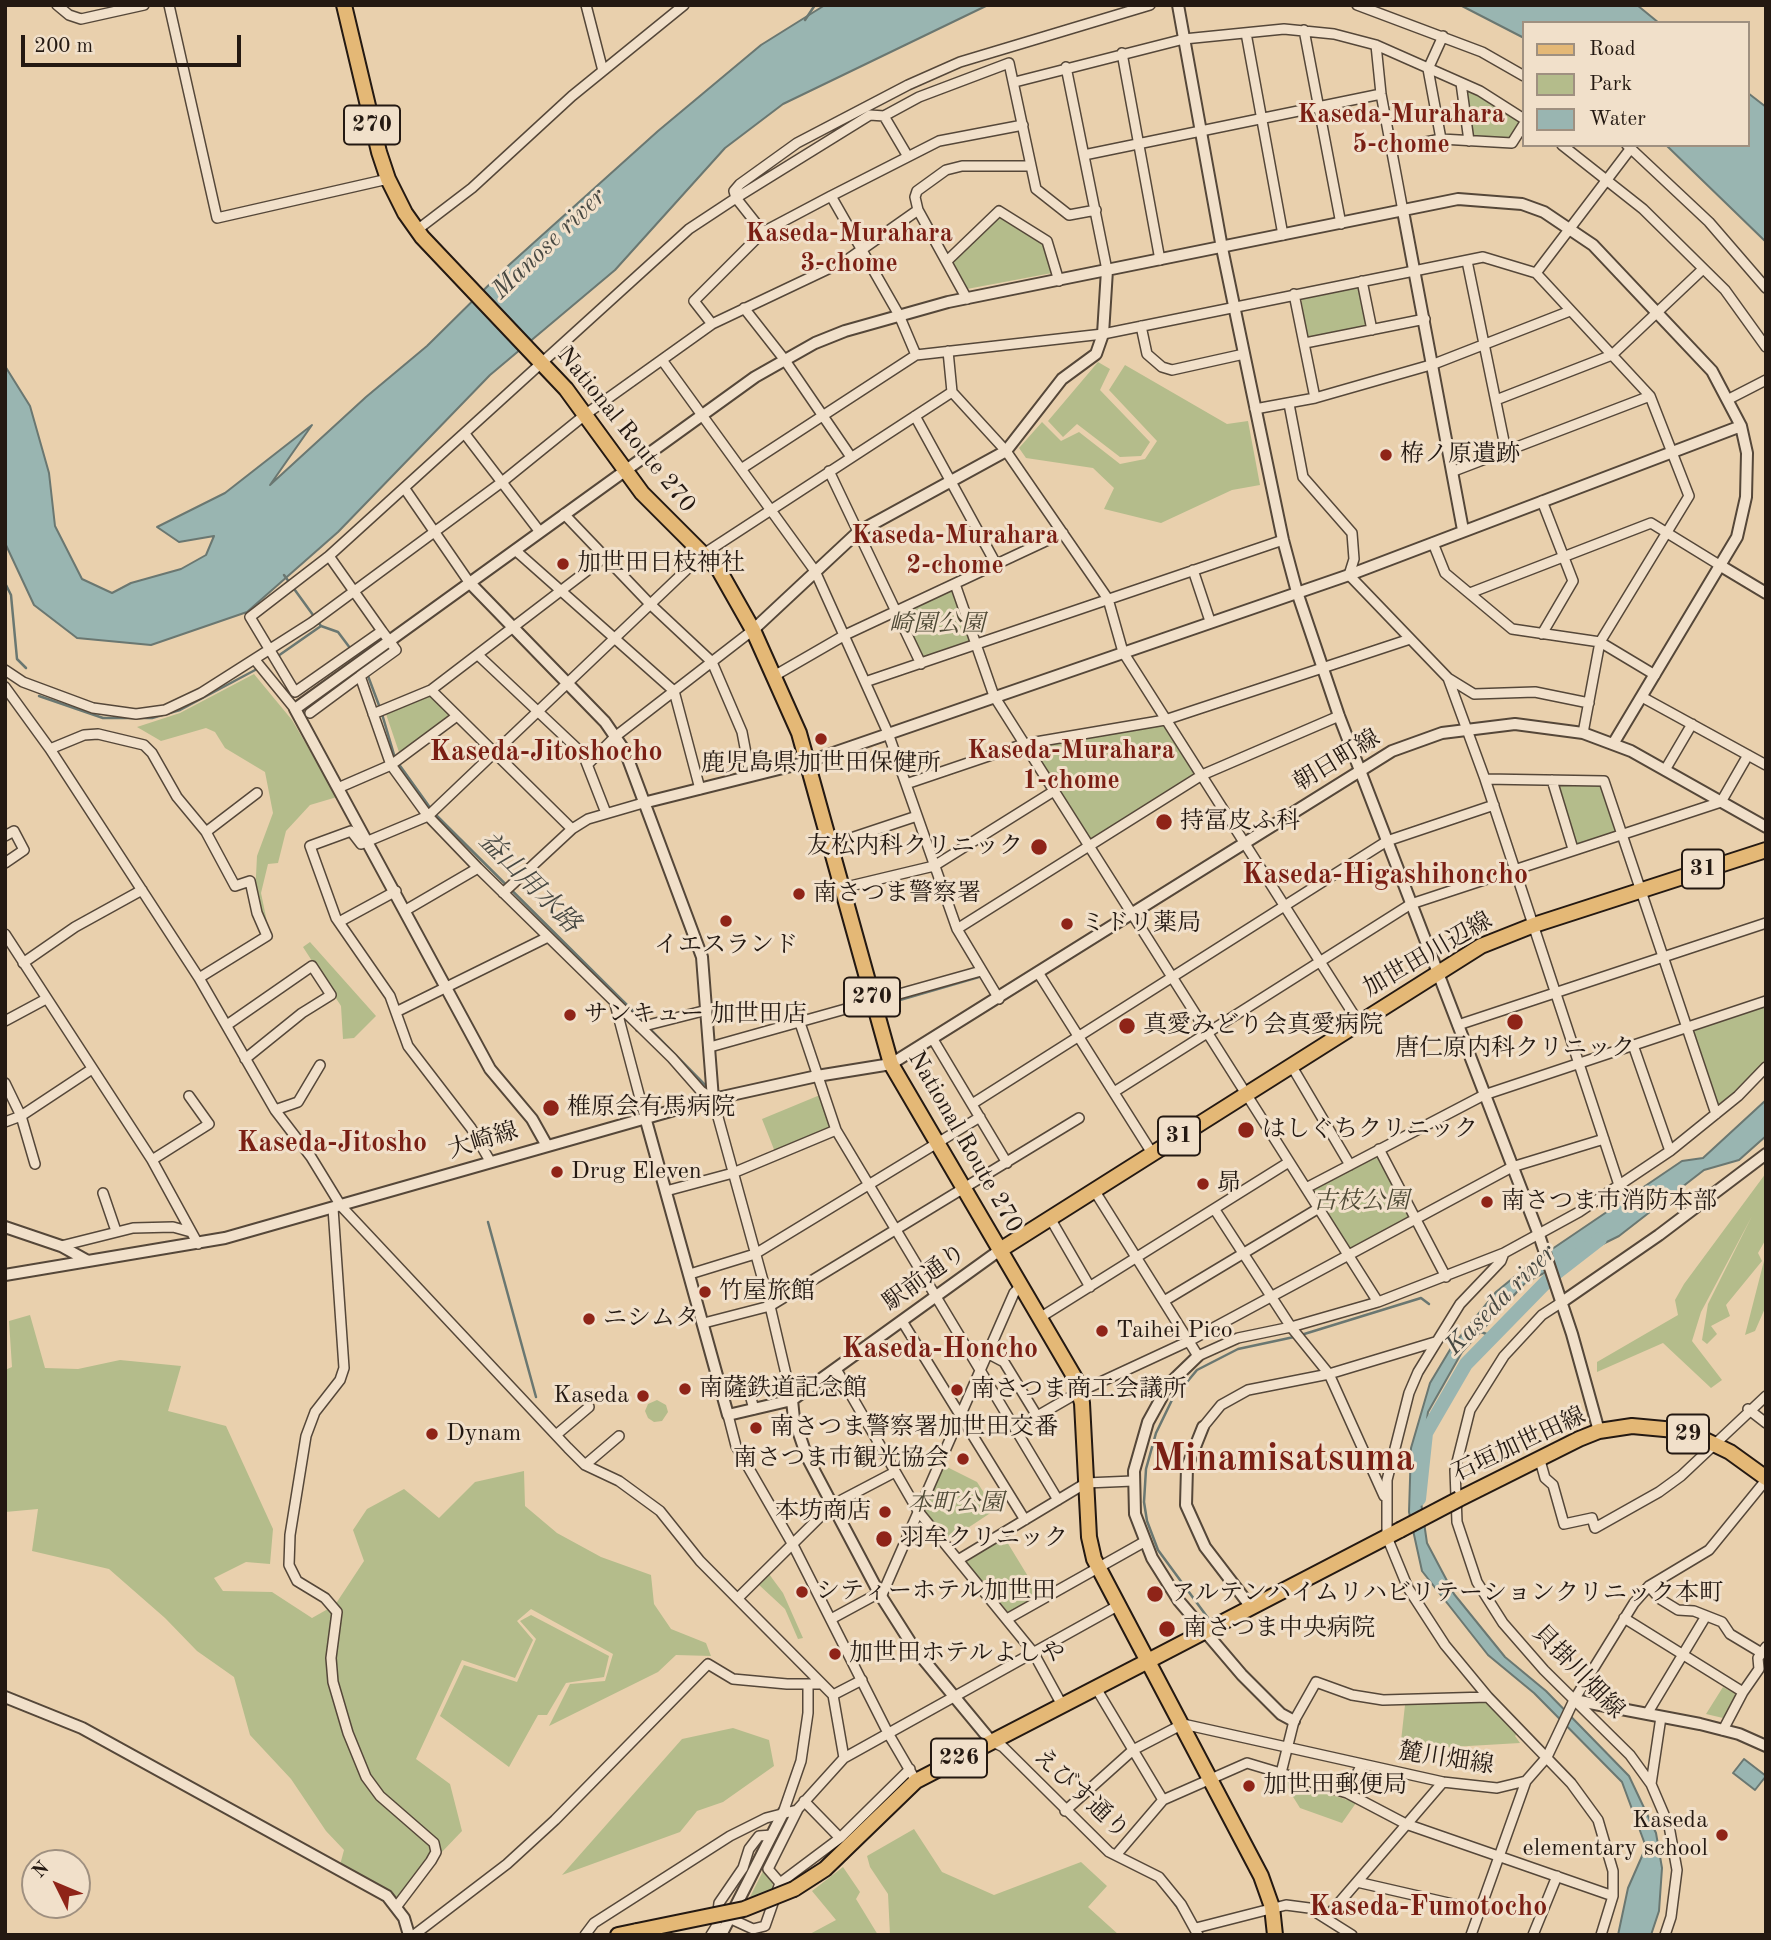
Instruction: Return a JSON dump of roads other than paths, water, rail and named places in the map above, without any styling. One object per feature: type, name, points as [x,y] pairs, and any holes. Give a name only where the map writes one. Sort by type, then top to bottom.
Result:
[{"type":"main road","name":"National Route 270","points":[[344,5],[388,179],[420,233],[542,362],[586,414],[642,493],[729,583],[753,630],[799,733],[891,1065],[1069,1364],[1079,1392],[1090,1546],[1098,1567],[1261,1876],[1272,1908],[1275,1935]]},
{"type":"main road","name":"加世田川辺線","points":[[1000,1250],[1481,946],[1534,925],[1766,850]]},
{"type":"main road","name":"石垣加世田線","points":[[1149,1661],[1539,1457],[1599,1431],[1632,1426],[1658,1427],[1715,1444],[1766,1479]]},
{"type":"main road","name":"226","points":[[618,1935],[744,1909],[825,1869],[913,1775],[992,1741],[1149,1661]]},
{"type":"street","points":[[57,5],[69,15],[81,19],[144,5]]},
{"type":"street","points":[[169,5],[217,218],[388,179]]},
{"type":"street","points":[[586,5],[603,71]]},
{"type":"street","points":[[420,233],[603,71],[684,5]]},
{"type":"street","points":[[764,232],[736,198],[734,191],[797,143],[908,85],[994,51],[1150,5]]},
{"type":"street","points":[[1178,5],[1222,248],[1283,540],[1297,592],[1339,716],[1540,1238],[1599,1431]]},
{"type":"street","points":[[1357,5],[1443,36],[1522,75]]},
{"type":"street","points":[[1304,30],[1340,224]]},
{"type":"street","points":[[1015,82],[1184,38],[1304,30],[1376,45],[1480,91],[1522,121]]},
{"type":"street","points":[[1245,33],[1283,236]]},
{"type":"street","points":[[1441,139],[1428,69],[1443,36]]},
{"type":"street","points":[[1376,45],[1381,94],[1464,530]]},
{"type":"street","points":[[1122,53],[1160,260]]},
{"type":"street","points":[[1096,210],[1069,215],[1035,189],[1009,63],[919,97],[884,116],[870,116],[689,229],[405,489],[297,584],[250,617],[295,692],[469,582],[701,414],[784,359],[845,331],[967,299],[1458,199],[1480,199],[1522,204],[1544,212],[1571,227],[1593,245],[1712,371],[1741,426],[1747,453],[1746,497],[1737,537],[1613,744]]},
{"type":"street","points":[[589,763],[616,736],[753,630],[858,532],[1006,450],[1062,379],[1096,354],[1102,334],[1107,270],[1066,67]]},
{"type":"street","points":[[1461,83],[1469,141]]},
{"type":"street","points":[[1084,155],[1381,94]]},
{"type":"street","points":[[884,116],[907,155]]},
{"type":"street","points":[[712,324],[694,300],[764,232],[907,155],[939,141],[1023,125]]},
{"type":"street","points":[[1391,149],[1441,139],[1512,143],[1522,126]]},
{"type":"street","points":[[1565,147],[1643,209],[1725,290],[1766,347]]},
{"type":"street","points":[[1536,273],[1608,179],[1629,147],[1738,252],[1766,288]]},
{"type":"street","points":[[967,299],[918,210],[915,197],[917,191],[946,170],[962,166],[1030,166]]},
{"type":"street","points":[[831,196],[899,315],[916,355]]},
{"type":"street","points":[[5,670],[23,682],[93,708],[136,715],[165,710],[259,665],[311,623],[435,533],[586,414],[712,324],[863,251],[918,210]]},
{"type":"street","points":[[947,261],[999,211],[1047,241],[1059,281]]},
{"type":"street","points":[[741,469],[916,355],[1102,334],[1483,257],[1536,273],[1650,396],[1689,496],[1600,642],[1584,733]]},
{"type":"street","points":[[1467,261],[1506,451]]},
{"type":"street","points":[[1496,400],[1612,355],[1703,269]]},
{"type":"street","points":[[1362,281],[1372,330]]},
{"type":"street","points":[[1294,294],[1315,398]]},
{"type":"street","points":[[744,308],[784,359],[851,457]]},
{"type":"street","points":[[1255,409],[1315,398],[1434,364],[1570,310]]},
{"type":"street","points":[[1305,343],[1425,319]]},
{"type":"street","points":[[1140,326],[1147,354],[1162,367],[1172,370],[1244,354]]},
{"type":"street","points":[[948,351],[952,392],[1006,450],[1108,599],[1123,652],[1359,1023]]},
{"type":"street","points":[[662,360],[815,571],[888,733],[957,929],[999,999]]},
{"type":"street","points":[[1729,399],[1766,380]]},
{"type":"street","points":[[490,1161],[471,1128],[408,1046],[398,1011],[338,922],[310,846],[351,831],[361,844],[429,815],[702,555],[952,392]]},
{"type":"street","points":[[1454,471],[1650,396]]},
{"type":"street","points":[[1289,404],[1303,477],[1352,533],[1354,559],[1349,575]]},
{"type":"street","points":[[915,416],[996,564]]},
{"type":"street","points":[[503,893],[572,829],[606,813],[750,774],[807,762],[1349,575],[1741,426]]},
{"type":"street","points":[[465,434],[540,532]]},
{"type":"street","points":[[829,471],[921,664]]},
{"type":"street","points":[[405,489],[469,582],[616,736],[702,957],[713,1099],[771,1306],[801,1441],[880,1595],[914,1648],[992,1741]]},
{"type":"street","points":[[1542,501],[1573,581],[1542,634]]},
{"type":"street","points":[[564,514],[650,604],[712,662],[742,732],[750,774]]},
{"type":"street","points":[[1470,593],[1651,523],[1766,593]]},
{"type":"street","points":[[774,676],[845,635],[1063,533]]},
{"type":"street","points":[[865,681],[1283,540]]},
{"type":"street","points":[[1433,543],[1445,573],[1513,629],[1600,642],[1655,675]]},
{"type":"street","points":[[515,550],[674,691],[700,789]]},
{"type":"street","points":[[310,713],[397,650],[329,556]]},
{"type":"street","points":[[379,712],[431,690],[605,557]]},
{"type":"street","points":[[1193,570],[1210,621]]},
{"type":"street","points":[[1349,575],[1448,678],[1474,694],[1535,692],[1589,704]]},
{"type":"street","points":[[955,584],[994,696],[1378,1302]]},
{"type":"street","points":[[295,709],[360,661],[386,636]]},
{"type":"street","points":[[906,784],[1024,744],[1166,720],[1410,639]]},
{"type":"street","points":[[478,655],[583,754],[589,763],[606,813]]},
{"type":"street","points":[[259,665],[295,709],[396,891],[490,1069],[531,1119],[546,1144]]},
{"type":"street","points":[[360,676],[379,712],[395,762],[429,815],[478,868],[640,1027],[701,1091],[713,1099]]},
{"type":"street","points":[[1448,678],[1494,805],[1619,1185]]},
{"type":"street","points":[[5,687],[50,749],[199,978],[275,1110],[311,1157],[337,1207],[585,1465],[619,1481],[660,1511],[700,1561],[739,1597],[833,1695],[844,1758]]},
{"type":"street","points":[[431,690],[572,829]]},
{"type":"street","points":[[1642,697],[1766,765]]},
{"type":"street","points":[[338,788],[395,762],[457,716]]},
{"type":"street","points":[[957,929],[1202,775],[1339,716]]},
{"type":"street","name":"朝日町線","points":[[891,1065],[1360,770],[1392,751],[1420,740],[1467,728],[1515,724],[1584,733],[1665,770],[1766,827]]},
{"type":"street","points":[[1665,770],[1692,724]]},
{"type":"street","points":[[50,749],[84,735],[98,734],[144,745],[152,753],[177,797],[206,832],[235,886],[250,881],[257,913],[267,936],[199,978]]},
{"type":"street","points":[[1114,1092],[1411,904],[1721,802],[1748,755]]},
{"type":"street","points":[[1485,779],[1604,781],[1716,1114]]},
{"type":"street","points":[[1552,780],[1573,849]]},
{"type":"street","points":[[842,888],[934,866],[1054,791]]},
{"type":"street","points":[[206,832],[257,793]]},
{"type":"street","points":[[972,1104],[1387,841],[1494,805]]},
{"type":"street","points":[[830,845],[917,816]]},
{"type":"street","points":[[5,836],[13,831],[24,850],[5,863]]},
{"type":"street","points":[[406,910],[478,868]]},
{"type":"street","points":[[23,963],[75,927],[142,890]]},
{"type":"street","points":[[338,922],[396,891]]},
{"type":"street","points":[[1458,1025],[1766,923]]},
{"type":"street","points":[[5,934],[9,949],[23,963],[152,1160],[198,1244]]},
{"type":"street","points":[[398,1011],[548,937]]},
{"type":"street","points":[[227,1025],[312,966],[331,995],[302,1013],[245,1059]]},
{"type":"street","points":[[710,1047],[981,971]]},
{"type":"street","points":[[1039,974],[1152,1153]]},
{"type":"street","points":[[5,1021],[46,999]]},
{"type":"street","points":[[1306,1188],[1484,1095],[1766,1001]]},
{"type":"street","points":[[615,1003],[736,1446],[793,1545],[888,1733],[913,1775],[787,1886],[765,1926],[753,1929],[729,1918]]},
{"type":"street","points":[[640,1027],[707,1010]]},
{"type":"street","points":[[800,1023],[836,1130],[1058,1500]]},
{"type":"street","points":[[933,1041],[1007,1163]]},
{"type":"street","points":[[1633,1045],[1670,1151]]},
{"type":"street","points":[[275,1110],[298,1102],[320,1065]]},
{"type":"street","name":"大崎線","points":[[5,1275],[198,1244],[713,1099],[817,1076],[891,1065]]},
{"type":"street","points":[[1291,1065],[1350,1165]]},
{"type":"street","points":[[1294,1721],[1271,1704],[1205,1631],[1160,1573],[1144,1542],[1135,1514],[1133,1480],[1142,1437],[1169,1384],[1198,1356],[1238,1338],[1292,1329],[1378,1302],[1540,1238],[1670,1151],[1716,1114],[1766,1067]]},
{"type":"street","points":[[5,1122],[20,1116],[93,1069]]},
{"type":"street","points":[[5,1083],[20,1116],[36,1164]]},
{"type":"street","points":[[152,1160],[209,1124],[189,1096]]},
{"type":"street","points":[[690,1274],[755,1254],[980,1117]]},
{"type":"street","points":[[704,1323],[771,1306],[1079,1118]]},
{"type":"street","points":[[666,1191],[733,1173],[836,1130]]},
{"type":"street","points":[[1015,1429],[1079,1392],[1189,1341],[1512,1167],[1604,1139]]},
{"type":"street","points":[[1379,1149],[1446,1277]]},
{"type":"street","name":"貝掛川畑線","points":[[1665,1935],[1671,1917],[1677,1870],[1669,1826],[1651,1784],[1630,1755],[1573,1702],[1520,1643],[1477,1582],[1457,1522],[1455,1495],[1458,1448],[1470,1410],[1483,1385],[1531,1325],[1561,1300],[1659,1235],[1766,1154]]},
{"type":"street","points":[[1041,1317],[1289,1163]]},
{"type":"street","points":[[1094,1191],[1198,1356]]},
{"type":"street","points":[[103,1193],[116,1231]]},
{"type":"street","points":[[337,1207],[344,1368],[340,1380],[315,1412],[306,1436],[290,1535],[289,1565],[297,1581],[325,1598],[337,1612],[331,1658],[333,1682],[348,1732],[366,1777],[380,1796],[435,1843],[436,1852],[431,1861],[397,1906]]},
{"type":"street","points":[[1164,1301],[1319,1208]]},
{"type":"street","points":[[1215,1210],[1292,1329],[1329,1374],[1385,1497]]},
{"type":"street","points":[[1050,1218],[1090,1287]]},
{"type":"street","points":[[5,1227],[61,1246],[88,1261]]},
{"type":"street","points":[[61,1246],[116,1231],[152,1227],[191,1232]]},
{"type":"street","name":"駅前通り","points":[[728,1415],[792,1399],[1000,1250]]},
{"type":"street","points":[[1504,1253],[1501,1261],[1460,1304],[1418,1372],[1400,1420],[1385,1497],[1387,1536],[1418,1606],[1488,1697],[1547,1755],[1587,1802],[1602,1829],[1613,1871],[1613,1896],[1601,1935]]},
{"type":"street","points":[[831,1619],[880,1595],[1014,1293],[1021,1286]]},
{"type":"street","points":[[902,1321],[1024,1520]]},
{"type":"street","points":[[1249,1608],[1205,1547],[1186,1505],[1187,1467],[1203,1427],[1221,1405],[1248,1390],[1329,1374],[1435,1342]]},
{"type":"street","points":[[987,1353],[1004,1362],[1037,1416]]},
{"type":"street","points":[[836,1369],[918,1511],[1033,1652],[1062,1705]]},
{"type":"street","points":[[722,1389],[742,1384],[748,1388],[754,1409]]},
{"type":"street","points":[[1748,1409],[1753,1410],[1766,1396]]},
{"type":"street","points":[[556,1435],[589,1408]]},
{"type":"street","points":[[1748,1409],[1766,1423]]},
{"type":"street","points":[[1539,1457],[1545,1478],[1553,1485],[1564,1524],[1592,1518],[1595,1528],[1659,1492],[1702,1458],[1748,1409]]},
{"type":"street","points":[[585,1465],[619,1436]]},
{"type":"street","points":[[739,1597],[832,1505],[895,1472]]},
{"type":"street","name":"麓川畑線","points":[[1183,1724],[1443,1782],[1497,1788],[1526,1781],[1547,1755],[1573,1702],[1624,1618],[1649,1586],[1709,1550],[1766,1479]]},
{"type":"street","points":[[958,1560],[1086,1483],[1133,1480]]},
{"type":"street","points":[[1007,1619],[1144,1542]]},
{"type":"street","points":[[1649,1586],[1660,1600],[1678,1610],[1694,1611],[1722,1622],[1730,1634],[1763,1650],[1759,1669],[1723,1730]]},
{"type":"street","points":[[787,1886],[768,1869],[801,1805],[844,1758],[1119,1605]]},
{"type":"street","points":[[1647,1714],[1706,1616]]},
{"type":"street","points":[[1624,1618],[1743,1692]]},
{"type":"street","points":[[5,1697],[94,1734],[369,1885],[397,1906],[411,1935],[507,1864],[555,1820],[708,1664],[733,1679],[821,1684]]},
{"type":"street","points":[[833,1695],[862,1680]]},
{"type":"street","points":[[1281,1773],[1294,1721],[1316,1682],[1341,1692],[1375,1699],[1488,1697]]},
{"type":"street","points":[[721,1935],[783,1813],[801,1761],[808,1713],[808,1685]]},
{"type":"street","points":[[1096,1688],[1163,1800]]},
{"type":"street","points":[[1573,1702],[1723,1730],[1766,1745]]},
{"type":"street","points":[[1651,1784],[1661,1717]]},
{"type":"street","points":[[1065,1811],[1133,1750],[1183,1724]]},
{"type":"street","name":"えびす通り","points":[[992,1741],[1003,1746],[1065,1811],[1116,1855],[1159,1877],[1197,1931]]},
{"type":"street","points":[[1116,1855],[1163,1800],[1247,1763],[1348,1793],[1406,1824],[1613,1896]]},
{"type":"street","points":[[1348,1793],[1362,1764]]},
{"type":"street","points":[[1471,1935],[1526,1781]]},
{"type":"street","points":[[1326,1919],[1443,1782]]},
{"type":"street","points":[[585,1935],[594,1923],[730,1836],[801,1805]]},
{"type":"street","points":[[801,1805],[840,1838]]},
{"type":"street","points":[[711,1935],[716,1927],[719,1903],[743,1868],[749,1849],[759,1836],[772,1835]]},
{"type":"street","points":[[1533,1935],[1557,1876]]},
{"type":"street","points":[[1357,1882],[1479,1910]]},
{"type":"street","points":[[1197,1931],[1272,1908],[1298,1906],[1352,1935]]},
{"type":"water","name":"Manose river","points":[[825,5],[988,5],[783,104],[725,148],[615,270],[490,375],[338,532],[247,612],[151,645],[77,638],[34,605],[5,543],[5,366],[30,406],[49,473],[55,526],[82,579],[112,593],[131,583],[181,569],[206,555],[214,536],[179,542],[157,527],[225,493],[312,425],[270,485],[366,397],[427,346],[509,265],[658,131],[761,45]]},
{"type":"water","points":[[1460,5],[1637,5],[1657,21],[1522,21],[1522,37]]},
{"type":"water","points":[[1750,95],[1766,107],[1766,242],[1668,147],[1750,147]]},
{"type":"water","points":[[1766,1100],[1766,1136],[1739,1160],[1704,1170],[1619,1236],[1526,1282],[1462,1352],[1428,1412],[1420,1470],[1421,1502],[1427,1543],[1454,1594],[1505,1657],[1546,1691],[1629,1776],[1656,1833],[1662,1868],[1659,1911],[1651,1935],[1618,1935],[1628,1888],[1646,1847],[1622,1782],[1534,1693],[1488,1655],[1422,1571],[1409,1512],[1411,1448],[1430,1383],[1451,1348],[1496,1292],[1530,1264],[1682,1161],[1703,1158]]},
{"type":"water","points":[[1744,1759],[1766,1776],[1755,1790],[1733,1773]]},
{"type":"waterway","points":[[805,20],[815,5]]},
{"type":"waterway","points":[[284,575],[321,626]]},
{"type":"waterway","name":"益山用水路","points":[[5,583],[11,595],[17,659],[26,668]]},
{"type":"waterway","name":"益山用水路","points":[[321,626],[338,632],[350,648]]},
{"type":"waterway","name":"益山用水路","points":[[278,656],[321,626]]},
{"type":"waterway","name":"益山用水路","points":[[39,696],[103,718],[152,718],[180,710],[257,669]]},
{"type":"waterway","name":"益山用水路","points":[[368,676],[380,708]]},
{"type":"waterway","name":"益山用水路","points":[[382,714],[395,758]]},
{"type":"waterway","name":"益山用水路","points":[[398,763],[431,809]]},
{"type":"waterway","name":"益山用水路","points":[[435,814],[644,1022]]},
{"type":"waterway","points":[[893,1002],[979,977]]},
{"type":"waterway","name":"益山用水路","points":[[648,1027],[707,1087]]},
{"type":"waterway","points":[[488,1222],[536,1397]]},
{"type":"waterway","name":"Kaseda river","points":[[1419,1499],[1426,1433],[1466,1364],[1551,1277],[1600,1239]]},
{"type":"waterway","points":[[1301,1335],[1421,1298],[1429,1304]]},
{"type":"waterway","points":[[1479,1331],[1491,1336]]},
{"type":"waterway","points":[[1208,1618],[1158,1550],[1147,1521],[1144,1502],[1146,1469],[1156,1433],[1172,1400],[1197,1370],[1238,1349],[1294,1337]]},
{"type":"waterway","name":"益山用水路","points":[[1172,1900],[1182,1914]]},
{"type":"place","name":"栫ノ原遺跡","points":[[1386,455]]},
{"type":"place","name":"加世田日枝神社","points":[[563,564]]},
{"type":"place","name":"鹿児島県加世田保健所","points":[[821,739]]},
{"type":"place","name":"持冨皮ふ科","points":[[1164,822]]},
{"type":"place","name":"友松内科クリニック","points":[[1039,847]]},
{"type":"place","name":"南さつま警察署","points":[[799,894]]},
{"type":"place","name":"イエスランド","points":[[726,921]]},
{"type":"place","name":"ミドリ薬局","points":[[1067,924]]},
{"type":"place","name":"サンキュー 加世田店","points":[[570,1015]]},
{"type":"place","name":"唐仁原内科クリニック","points":[[1515,1022]]},
{"type":"place","name":"真愛みどり会真愛病院","points":[[1127,1026]]},
{"type":"place","name":"椎原会有馬病院","points":[[551,1108]]},
{"type":"place","name":"はしぐちクリニック","points":[[1246,1130]]},
{"type":"place","name":"Drug Eleven","points":[[557,1172]]},
{"type":"place","name":"昴","points":[[1203,1184]]},
{"type":"place","name":"南さつま市消防本部","points":[[1487,1202]]},
{"type":"place","name":"竹屋旅館","points":[[705,1292]]},
{"type":"place","name":"ニシムタ","points":[[589,1319]]},
{"type":"place","name":"Taihei Pico","points":[[1102,1331]]},
{"type":"place","name":"南薩鉄道記念館","points":[[685,1389]]},
{"type":"place","name":"南さつま商工会議所","points":[[957,1390]]},
{"type":"place","name":"Kaseda","points":[[643,1396]]},
{"type":"place","name":"南さつま警察署加世田交番","points":[[756,1428]]},
{"type":"place","name":"Dynam","points":[[432,1434]]},
{"type":"place","name":"南さつま市観光協会","points":[[963,1459]]},
{"type":"place","name":"本坊商店","points":[[885,1512]]},
{"type":"place","name":"羽牟クリニック","points":[[884,1539]]},
{"type":"place","name":"シティーホテル加世田","points":[[802,1592]]},
{"type":"place","name":"アルテンハイムリハビリテーションクリニック本町","points":[[1155,1594]]},
{"type":"place","name":"南さつま中央病院","points":[[1167,1629]]},
{"type":"place","name":"加世田ホテルよしや","points":[[835,1654]]},
{"type":"place","name":"加世田郵便局","points":[[1249,1786]]},
{"type":"place","name":"Kaseda elementary school","points":[[1722,1835]]},
{"type":"district","name":"Kaseda-Murahara 5-chome","points":[[1401,130]]},
{"type":"district","name":"Kaseda-Murahara 3-chome","points":[[849,249]]},
{"type":"district","name":"Kaseda-Murahara 2-chome","points":[[955,551]]},
{"type":"district","name":"Kaseda-Jitoshocho","points":[[546,753]]},
{"type":"district","name":"Kaseda-Murahara 1-chome","points":[[1071,766]]},
{"type":"district","name":"Kaseda-Higashihoncho","points":[[1385,876]]},
{"type":"district","name":"Kaseda-Jitosho","points":[[332,1144]]},
{"type":"district","name":"Kaseda-Honcho","points":[[940,1350]]},
{"type":"district","name":"Minamisatsuma","points":[[1283,1460]]},
{"type":"district","name":"Kaseda-Fumotocho","points":[[1428,1908]]},
{"type":"park label","name":"崎園公園","points":[[937,625]]},
{"type":"park label","name":"古枝公園","points":[[1361,1202]]},
{"type":"park label","name":"本町公園","points":[[956,1504]]}]
